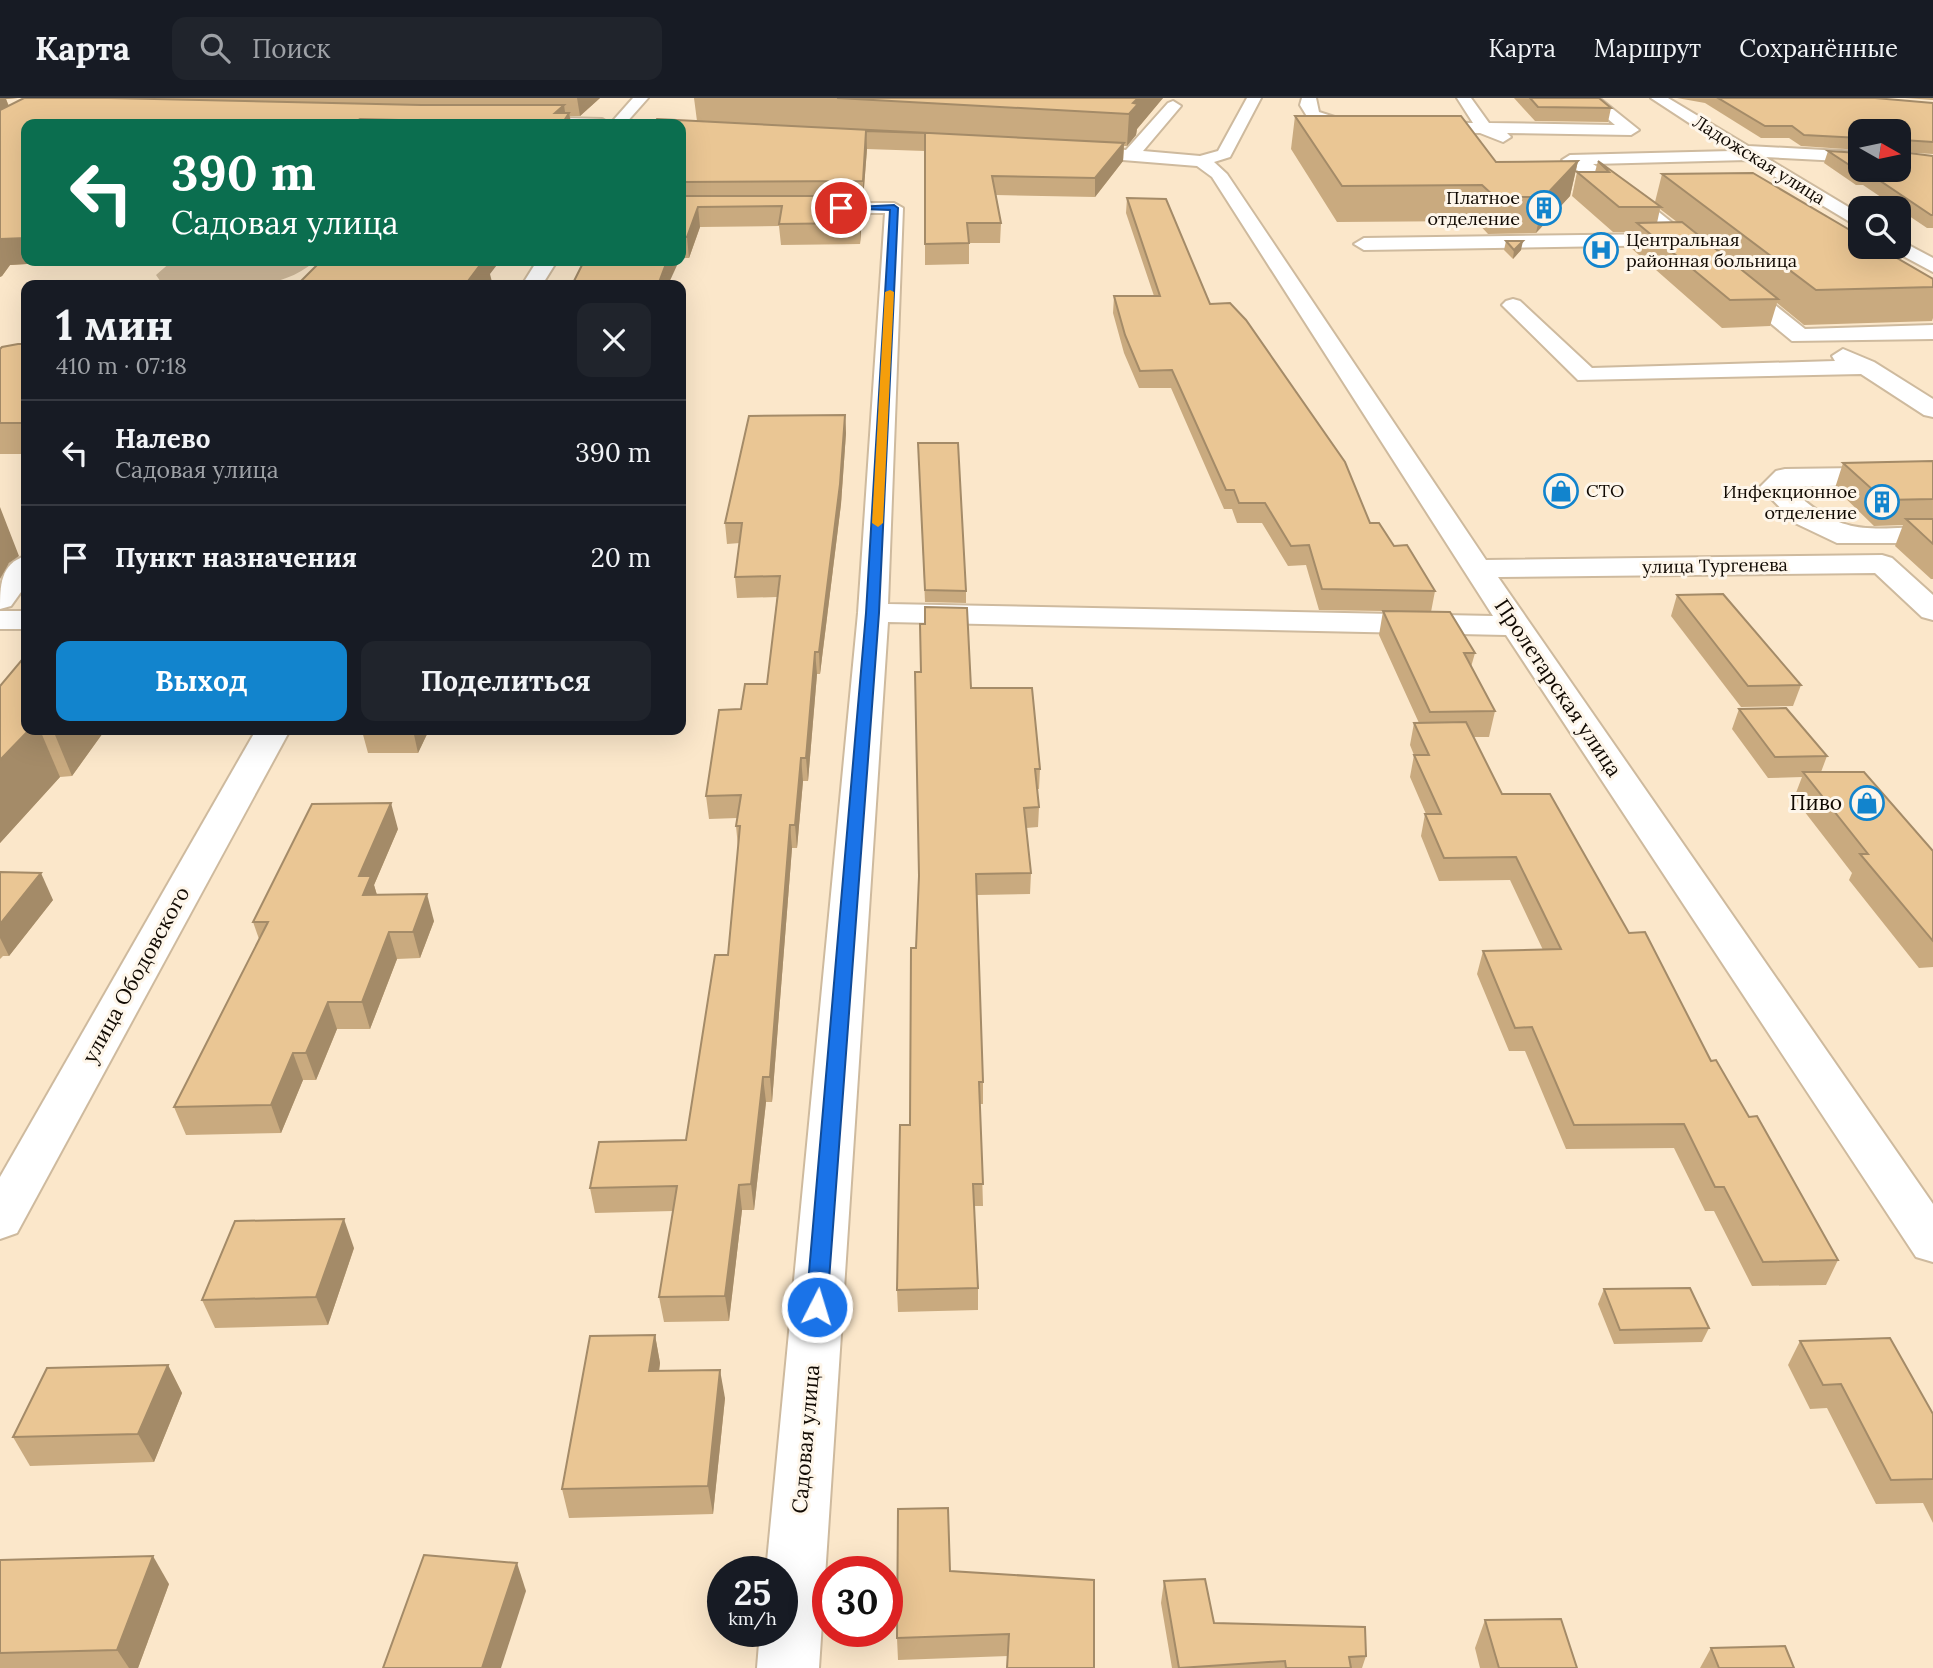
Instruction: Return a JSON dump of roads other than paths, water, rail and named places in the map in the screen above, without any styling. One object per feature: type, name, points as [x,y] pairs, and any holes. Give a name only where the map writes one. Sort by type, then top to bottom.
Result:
[{"type":"street","points":[[621,119],[640,98]]},
{"type":"street","points":[[1050,149],[1169,156],[1201,161],[1224,154],[1254,98]]},
{"type":"street","points":[[1309,98],[1308,105],[1313,115],[1346,127],[1630,130],[1590,98]]},
{"type":"street","points":[[1464,98],[1486,130],[1520,145]]},
{"type":"street","name":"Ладожская улица","points":[[1658,98],[1848,215]]},
{"type":"street","points":[[1132,154],[1173,106]]},
{"type":"street","points":[[1554,157],[1577,161],[1746,153],[1848,157]]},
{"type":"street","name":"Пролетарская улица","points":[[1201,161],[1218,174],[1515,626],[1933,1243]]},
{"type":"street","points":[[1577,161],[1629,197],[1800,335],[1866,367],[1933,410]]},
{"type":"street","points":[[1629,197],[1654,196]]},
{"type":"street","name":"Садовая улица","points":[[774,208],[894,208],[873,613],[788,1668]]},
{"type":"street","points":[[1364,244],[1680,239]]},
{"type":"street","points":[[1911,253],[1933,266]]},
{"type":"street","points":[[1513,306],[1586,375],[1866,367]]},
{"type":"street","points":[[1800,335],[1933,332]]},
{"type":"street","points":[[1933,475],[1785,477],[1773,487],[1804,517],[1847,537],[1933,535]]},
{"type":"street","name":"улица Тургенева","points":[[1478,569],[1882,564],[1933,611]]},
{"type":"street","points":[[0,600],[21,572]]},
{"type":"street","points":[[873,613],[1515,626]]},
{"type":"street","points":[[0,620],[21,620]]},
{"type":"street","name":"улица Ободовского","points":[[0,1220],[270,735]]},
{"type":"place","name":"Платное отделение","points":[[1544,208]]},
{"type":"place","name":"Центральная районная больница","points":[[1601,250]]},
{"type":"place","name":"СТО","points":[[1561,491]]},
{"type":"place","name":"Инфекционное отделение","points":[[1882,502]]},
{"type":"place","name":"Пиво","points":[[1867,803]]}]
